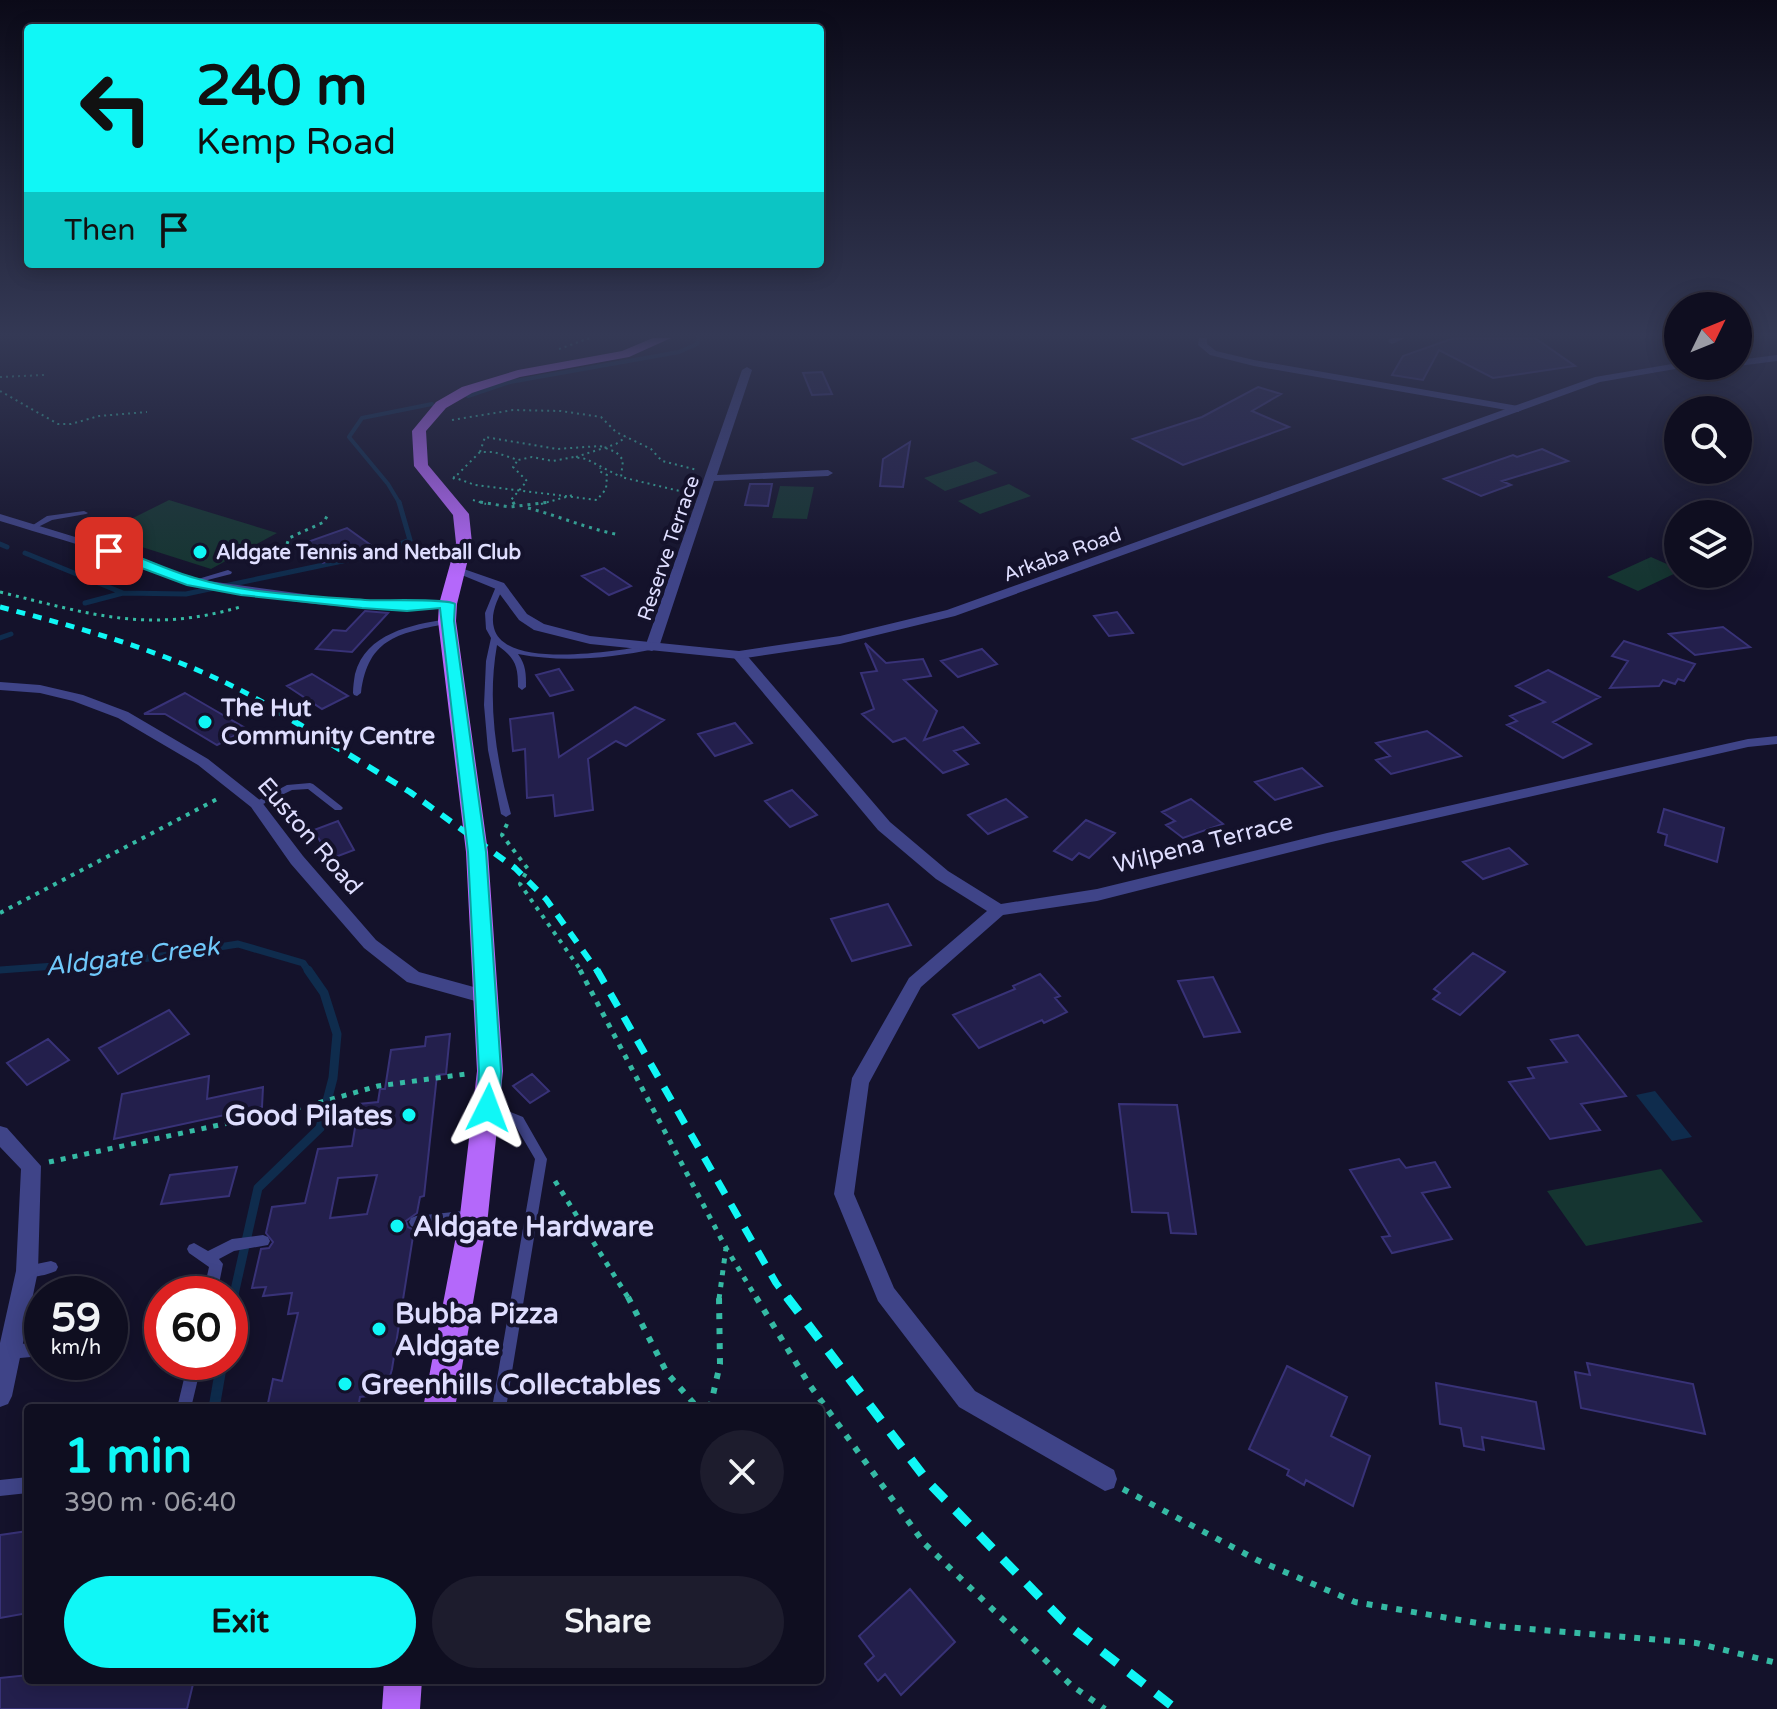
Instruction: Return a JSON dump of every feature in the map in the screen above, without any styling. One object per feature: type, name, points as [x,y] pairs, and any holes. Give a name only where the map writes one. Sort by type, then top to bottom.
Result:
[{"type":"main road","points":[[430,418],[419,431],[421,466],[461,514],[464,543],[447,612],[477,852],[490,1071],[474,1215],[440,1404]]},
{"type":"main road","points":[[401,1709],[403,1684]]},
{"type":"street","name":"Reserve Terrace","points":[[652,647],[731,418]]},
{"type":"street","name":"Arkaba Road","points":[[500,586],[523,617],[539,627],[590,640],[739,655],[840,640],[951,613],[1494,418]]},
{"type":"street","points":[[712,474],[828,473]]},
{"type":"street","points":[[0,517],[130,558],[192,582],[272,595],[447,612]]},
{"type":"street","points":[[458,571],[500,586]]},
{"type":"street","points":[[739,655],[884,826],[942,875],[998,910],[915,983],[859,1083],[844,1194],[886,1294],[967,1399],[1105,1479]]},
{"type":"street","name":"Euston Road","points":[[0,686],[40,689],[78,698],[123,715],[203,762],[256,804],[297,860],[370,944],[413,977],[486,997]]},
{"type":"street","name":"Wilpena Terrace","points":[[998,910],[1097,895],[1327,838],[1748,743],[1777,740]]},
{"type":"street","points":[[0,1134],[31,1166],[27,1271],[0,1396]]},
{"type":"lane","points":[[34,527],[50,518],[84,513]]},
{"type":"lane","points":[[192,582],[228,572]]},
{"type":"lane","points":[[500,586],[489,615],[494,640],[488,690],[493,761],[506,814]]},
{"type":"lane","points":[[357,693],[357,672],[379,643],[405,627],[447,612]]},
{"type":"lane","points":[[494,640],[513,651],[548,658],[596,657],[652,647]]},
{"type":"lane","points":[[513,651],[524,670],[522,687]]},
{"type":"lane","points":[[256,804],[290,787],[310,786],[338,808]]},
{"type":"lane","points":[[488,1108],[519,1121],[541,1159],[500,1404]]},
{"type":"lane","points":[[416,1222],[474,1215]]},
{"type":"lane","points":[[208,1258],[232,1245],[263,1241]]},
{"type":"lane","points":[[194,1249],[216,1264],[214,1276]]},
{"type":"lane","points":[[27,1271],[51,1267]]},
{"type":"lane","points":[[9,1352],[24,1351]]},
{"type":"lane","points":[[185,1404],[191,1380]]},
{"type":"lane","points":[[0,1488],[24,1485]]},
{"type":"path","points":[[47,418],[58,424],[93,418]]},
{"type":"path","points":[[419,431],[458,418]]},
{"type":"path","points":[[602,418],[626,437],[651,449],[662,461],[712,474]]},
{"type":"path","points":[[573,495],[551,504],[514,506],[485,505],[465,496],[446,494],[455,477],[480,452],[485,437],[543,448],[606,448],[616,452],[623,460],[621,477]]},
{"type":"path","points":[[480,452],[494,452],[518,460],[532,457],[553,461],[606,448],[626,437]]},
{"type":"path","points":[[574,457],[621,477],[673,492],[706,494]]},
{"type":"path","points":[[514,506],[511,500],[527,481],[513,467],[518,460]]},
{"type":"path","points":[[421,466],[475,485],[597,500],[608,483],[607,475],[599,471],[600,467]]},
{"type":"path","points":[[514,506],[537,509],[592,530],[620,535]]},
{"type":"path","points":[[287,544],[289,538],[324,522],[328,514]]},
{"type":"path","points":[[0,592],[143,625],[182,623],[272,595]]},
{"type":"path","points":[[0,913],[237,789]]},
{"type":"path","points":[[506,814],[507,824],[502,835],[528,869],[520,884],[586,978],[726,1248],[823,1404]]},
{"type":"path","points":[[31,1166],[311,1105],[378,1086],[490,1071]]},
{"type":"path","points":[[541,1159],[623,1288],[667,1373],[694,1404]]},
{"type":"path","points":[[711,1404],[720,1364],[719,1295],[726,1248]]},
{"type":"path","points":[[824,1405],[924,1543],[1071,1685],[1105,1709]]},
{"type":"path","points":[[1105,1479],[1257,1560],[1355,1602],[1495,1626],[1696,1643],[1777,1663]]},
{"type":"green space","points":[[976,461],[998,473],[945,491],[924,478]]},
{"type":"green space","points":[[1009,484],[1031,496],[980,514],[958,501]]},
{"type":"green space","points":[[780,486],[814,487],[807,519],[772,518]]},
{"type":"green space","name":"Aldgate Tennis and Netball Club","points":[[169,500],[277,533],[211,569],[101,534]]},
{"type":"green space","points":[[1651,557],[1664,563],[1664,579],[1638,591],[1607,577]]},
{"type":"green space","points":[[1661,1169],[1703,1222],[1586,1246],[1547,1191]]},
{"type":"water","points":[[1655,1091],[1692,1137],[1672,1141],[1636,1095]]},
{"type":"building","points":[[1200,418],[1268,418],[1289,427],[1183,465],[1133,439]]},
{"type":"building","points":[[910,442],[903,487],[880,486],[883,459]]},
{"type":"building","points":[[1542,449],[1568,461],[1502,481],[1511,485],[1481,496],[1444,479],[1513,455],[1517,457]]},
{"type":"building","points":[[750,484],[772,484],[768,506],[745,505]]},
{"type":"building","points":[[347,528],[372,546],[323,563],[299,545]]},
{"type":"building","points":[[604,568],[631,586],[609,595],[582,576]]},
{"type":"building","points":[[365,611],[388,613],[352,652],[316,649],[333,630],[346,631]]},
{"type":"building","points":[[1117,612],[1133,633],[1109,636],[1094,616]]},
{"type":"building","points":[[1723,627],[1750,647],[1695,655],[1669,634]]},
{"type":"building","points":[[1624,641],[1695,664],[1684,681],[1678,679],[1675,684],[1663,680],[1659,686],[1610,688],[1628,661],[1612,656]]},
{"type":"building","points":[[865,643],[886,663],[923,659],[931,676],[904,680],[937,711],[924,740],[963,727],[979,743],[954,751],[968,764],[943,773],[905,738],[893,742],[862,714],[874,709],[861,673],[877,671]]},
{"type":"building","points":[[982,649],[997,664],[958,677],[941,661]]},
{"type":"building","points":[[559,669],[573,690],[550,696],[536,675]]},
{"type":"building","points":[[1548,670],[1600,697],[1553,722],[1591,744],[1563,758],[1507,725],[1517,721],[1510,716],[1545,702],[1516,686]]},
{"type":"building","points":[[312,674],[348,696],[322,709],[287,686]]},
{"type":"building","points":[[185,693],[247,729],[217,745],[165,714],[144,714]]},
{"type":"building","points":[[635,707],[664,720],[626,746],[616,741],[588,759],[593,810],[555,816],[553,795],[527,798],[525,749],[513,751],[510,719],[553,713],[559,757]]},
{"type":"building","points":[[735,723],[752,743],[715,756],[698,734]]},
{"type":"building","points":[[1427,731],[1461,756],[1391,774],[1376,760],[1390,756],[1376,743]]},
{"type":"building","points":[[1302,768],[1322,786],[1275,800],[1255,782]]},
{"type":"building","points":[[792,790],[817,815],[790,827],[765,801]]},
{"type":"building","points":[[1006,799],[1027,817],[988,834],[968,815]]},
{"type":"building","points":[[1191,799],[1223,824],[1183,838],[1166,825],[1175,821],[1162,812]]},
{"type":"building","points":[[1664,809],[1724,828],[1717,862],[1665,845],[1667,835],[1658,832]]},
{"type":"building","points":[[1086,820],[1115,833],[1089,858],[1079,853],[1072,860],[1054,851]]},
{"type":"building","points":[[338,821],[354,850],[330,859],[314,830]]},
{"type":"building","points":[[1509,848],[1527,864],[1483,879],[1463,862]]},
{"type":"building","points":[[888,904],[911,945],[852,961],[831,919]]},
{"type":"building","points":[[1473,953],[1505,972],[1460,1015],[1433,999],[1440,993],[1434,989]]},
{"type":"building","points":[[1040,974],[1060,996],[1055,998],[1067,1012],[979,1048],[953,1015],[1015,989],[1013,986]]},
{"type":"building","points":[[1213,977],[1240,1032],[1204,1037],[1178,981]]},
{"type":"building","points":[[169,1010],[189,1034],[118,1074],[99,1048]]},
{"type":"building","points":[[450,1034],[446,1074],[437,1075],[424,1196],[420,1197],[417,1213],[406,1221],[408,1227],[414,1230],[392,1369],[385,1394],[360,1397],[359,1404],[268,1404],[273,1379],[282,1381],[298,1313],[288,1314],[292,1293],[263,1296],[266,1287],[252,1288],[261,1249],[269,1248],[273,1242],[266,1233],[272,1207],[305,1203],[318,1149],[352,1146],[359,1104],[378,1102],[380,1089],[385,1089],[391,1050],[425,1046],[426,1037]],"holes":[[[377,1175],[367,1214],[330,1218],[338,1178]]]},
{"type":"building","points":[[1578,1035],[1626,1096],[1581,1104],[1600,1130],[1550,1139],[1509,1082],[1534,1078],[1528,1068],[1567,1062],[1551,1040]]},
{"type":"building","points":[[48,1039],[69,1060],[27,1085],[7,1063]]},
{"type":"building","points":[[532,1074],[549,1091],[530,1103],[513,1086]]},
{"type":"building","points":[[209,1076],[207,1099],[263,1087],[262,1107],[114,1139],[122,1094]]},
{"type":"building","points":[[1119,1104],[1177,1105],[1196,1234],[1171,1233],[1168,1213],[1132,1212]]},
{"type":"building","points":[[1399,1159],[1406,1168],[1435,1162],[1450,1187],[1422,1193],[1452,1239],[1392,1253],[1382,1237],[1390,1236],[1350,1170]]},
{"type":"building","points":[[237,1167],[229,1196],[161,1204],[170,1175]]},
{"type":"building","points":[[1587,1363],[1693,1384],[1705,1434],[1581,1408],[1575,1372],[1590,1375]]},
{"type":"building","points":[[1287,1366],[1347,1397],[1331,1436],[1370,1456],[1353,1506],[1306,1480],[1304,1485],[1287,1475],[1289,1470],[1249,1449]]},
{"type":"building","points":[[1436,1383],[1536,1402],[1544,1449],[1482,1437],[1484,1450],[1464,1446],[1461,1428],[1440,1424]]},
{"type":"building","points":[[24,1532],[24,1614],[0,1618],[0,1535]]},
{"type":"building","points":[[910,1589],[955,1642],[901,1695],[885,1674],[878,1681],[865,1664],[874,1656],[859,1636]]},
{"type":"building","points":[[24,1675],[24,1684],[193,1684],[187,1709],[0,1709],[0,1678]]},
{"type":"waterway","name":"Aldgate Creek","points":[[363,418],[349,437],[388,484],[399,503]]},
{"type":"waterway","name":"Aldgate Creek","points":[[123,593],[186,594],[371,555],[410,540],[399,503]]},
{"type":"waterway","points":[[0,544],[7,547]]},
{"type":"waterway","points":[[25,553],[123,593]]},
{"type":"waterway","name":"Aldgate Creek","points":[[85,603],[123,593]]},
{"type":"waterway","name":"Aldgate Creek","points":[[0,638],[11,634]]},
{"type":"waterway","name":"Aldgate Creek","points":[[0,970],[136,960],[238,944],[303,963],[309,972]]},
{"type":"waterway","name":"Aldgate Creek","points":[[238,1276],[258,1188],[320,1128],[333,1078],[337,1034],[324,993],[308,970]]},
{"type":"waterway","name":"Aldgate Creek","points":[[215,1404],[219,1380]]},
{"type":"railway","points":[[0,607],[72,626],[178,662],[278,711]]},
{"type":"railway","points":[[274,709],[410,792],[515,868],[546,899],[598,972]]},
{"type":"railway","points":[[597,970],[788,1299]]},
{"type":"railway","points":[[787,1297],[929,1483],[1063,1621],[1176,1709]]},
{"type":"place","name":"Aldgate Tennis and Netball Club","points":[[200,552]]},
{"type":"place","name":"The Hut Community Centre","points":[[205,722]]},
{"type":"place","name":"Good Pilates","points":[[409,1115]]},
{"type":"place","name":"Aldgate Hardware","points":[[397,1226]]},
{"type":"place","name":"Bubba Pizza Aldgate","points":[[379,1329]]},
{"type":"place","name":"Greenhills Collectables","points":[[345,1384]]},
{"type":"route","points":[[109,551],[192,582],[241,591],[340,603],[407,607],[448,604],[447,621],[477,852],[490,1071],[488,1108]]}]
